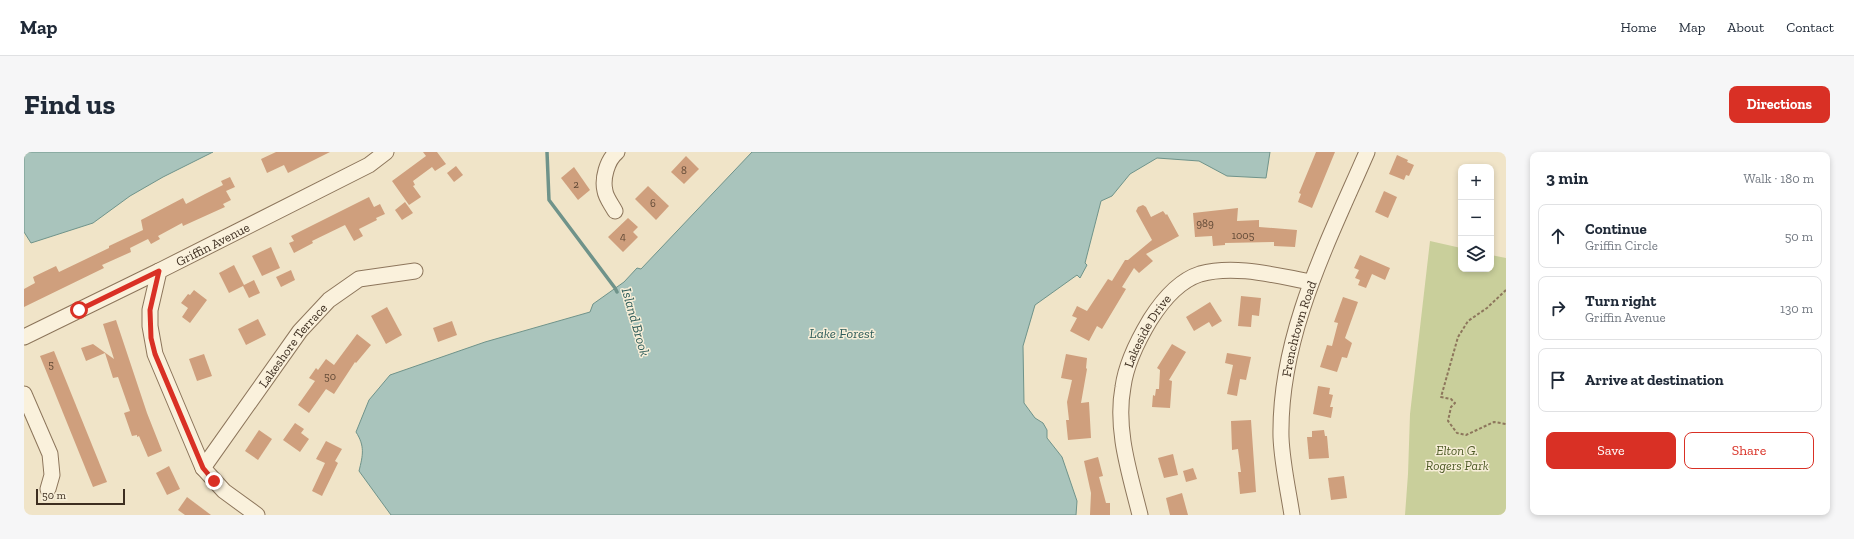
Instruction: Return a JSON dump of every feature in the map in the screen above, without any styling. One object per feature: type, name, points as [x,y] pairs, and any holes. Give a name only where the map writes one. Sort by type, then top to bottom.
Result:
[{"type":"street","name":"Griffin Avenue","points":[[24,337],[362,169],[386,152]]},
{"type":"street","points":[[615,211],[605,192],[604,182],[607,168],[613,155],[617,152]]},
{"type":"street","name":"Frenchtown Road","points":[[1292,515],[1282,458],[1281,436],[1284,394],[1293,337],[1311,282],[1367,152]]},
{"type":"street","points":[[159,271],[150,310],[151,338],[155,354],[203,468],[224,491],[257,515]]},
{"type":"street","name":"Lakeshore Terrace","points":[[203,468],[300,331],[329,300],[359,278],[415,271]]},
{"type":"street","name":"Lakeside Drive","points":[[1140,515],[1121,428],[1123,387],[1128,367],[1143,332],[1164,300],[1183,282],[1192,277],[1218,271],[1256,273],[1311,282]]},
{"type":"street","points":[[24,394],[50,454],[52,475],[48,489]]},
{"type":"path","points":[[1506,290],[1487,308],[1468,321],[1458,337],[1441,397],[1451,398],[1455,403],[1451,407],[1448,421],[1457,433],[1466,435],[1494,422],[1506,424]]},
{"type":"green space","name":"Elton G. Rogers Park","points":[[1430,241],[1458,247],[1458,272],[1494,272],[1494,256],[1506,258],[1506,515],[1405,515],[1410,414]]},
{"type":"water","points":[[24,152],[213,152],[163,177],[130,196],[93,223],[31,243],[24,232]]},
{"type":"water","name":"Lake Forest","points":[[752,152],[1270,152],[1266,178],[1227,176],[1199,161],[1157,158],[1130,174],[1112,196],[1101,201],[1085,263],[1087,265],[1080,278],[1077,275],[1035,305],[1023,346],[1024,403],[1035,418],[1043,423],[1047,430],[1047,438],[1062,457],[1077,501],[1076,515],[391,515],[359,471],[362,446],[356,432],[369,400],[390,375],[485,342],[590,312],[593,304],[624,282],[637,268],[641,269]]},
{"type":"building","points":[[276,152],[330,152],[288,173],[284,165],[267,173],[261,159]]},
{"type":"building","points":[[423,152],[437,152],[446,164],[435,171],[432,167],[413,181],[415,185],[413,186],[421,197],[409,205],[392,181],[426,156]]},
{"type":"building","points":[[1316,152],[1335,152],[1312,208],[1298,202],[1301,194],[1299,193]]},
{"type":"building","points":[[1397,155],[1408,160],[1407,162],[1414,165],[1409,176],[1406,175],[1404,180],[1389,174]]},
{"type":"building","points":[[686,156],[699,169],[684,184],[671,172]]},
{"type":"building","points":[[456,166],[463,175],[454,182],[447,173]]},
{"type":"building","points":[[574,167],[590,190],[578,200],[561,178]]},
{"type":"building","points":[[230,177],[235,187],[226,191],[231,200],[223,204],[225,207],[183,226],[182,223],[158,236],[160,239],[151,244],[148,239],[130,248],[131,252],[102,265],[104,268],[24,307],[24,289],[35,283],[33,277],[56,266],[59,272],[109,248],[109,246],[143,230],[141,220],[183,198],[186,204],[223,185],[221,181]]},
{"type":"building","points":[[648,186],[669,206],[656,220],[635,199]]},
{"type":"building","points":[[1384,191],[1397,197],[1388,218],[1375,212]]},
{"type":"building","points":[[369,197],[374,207],[380,204],[385,214],[359,229],[363,236],[354,241],[345,225],[312,241],[313,243],[294,253],[289,243],[294,241],[291,236]]},
{"type":"building","points":[[405,202],[413,213],[402,220],[395,210]]},
{"type":"building","points":[[1143,205],[1146,207],[1151,217],[1163,211],[1166,215],[1167,214],[1179,236],[1146,254],[1153,261],[1139,273],[1134,268],[1122,287],[1126,289],[1102,329],[1097,326],[1089,341],[1070,331],[1077,318],[1072,316],[1077,306],[1087,311],[1108,279],[1112,281],[1125,260],[1128,260],[1152,240],[1136,211],[1138,207]]},
{"type":"building","points":[[1238,208],[1237,221],[1259,220],[1259,227],[1297,230],[1295,247],[1274,246],[1274,242],[1225,243],[1225,245],[1213,246],[1212,236],[1195,237],[1193,213]]},
{"type":"building","points":[[628,218],[638,227],[633,232],[638,237],[623,252],[608,237]]},
{"type":"building","points":[[271,247],[280,268],[262,276],[252,256]]},
{"type":"building","points":[[1360,255],[1390,268],[1385,280],[1372,274],[1366,288],[1358,285],[1360,280],[1355,278],[1359,270],[1354,268]]},
{"type":"building","points":[[234,265],[244,285],[254,280],[260,293],[249,298],[243,286],[229,293],[219,273]]},
{"type":"building","points":[[291,270],[295,280],[281,287],[276,277]]},
{"type":"building","points":[[194,290],[207,300],[190,323],[182,317],[188,308],[181,303],[188,294],[190,295]]},
{"type":"building","points":[[1241,296],[1261,298],[1259,316],[1252,315],[1251,327],[1238,326]]},
{"type":"building","points":[[1343,297],[1358,302],[1345,338],[1352,343],[1347,358],[1342,357],[1337,372],[1320,367],[1327,345],[1332,346],[1338,323],[1334,322]]},
{"type":"building","points":[[1210,302],[1222,321],[1212,327],[1209,322],[1194,331],[1186,317]]},
{"type":"building","points":[[387,307],[402,335],[386,344],[371,316]]},
{"type":"building","points":[[258,319],[266,335],[246,345],[238,329]]},
{"type":"building","points":[[116,320],[147,413],[162,451],[148,457],[139,436],[132,436],[124,413],[130,411],[118,377],[113,378],[105,353],[86,361],[81,348],[93,344],[114,359],[103,324]]},
{"type":"building","points":[[452,321],[457,335],[438,342],[433,328]]},
{"type":"building","points":[[357,334],[371,345],[356,363],[355,362],[334,394],[326,389],[309,413],[298,405],[315,381],[309,378],[316,368],[318,370],[326,359],[334,365]]},
{"type":"building","points":[[1172,344],[1186,352],[1169,380],[1172,381],[1170,408],[1152,407],[1153,395],[1155,396],[1156,389],[1159,389],[1160,370],[1157,368]]},
{"type":"building","points":[[54,351],[107,482],[93,487],[40,356]]},
{"type":"building","points":[[1227,353],[1251,357],[1246,380],[1240,379],[1237,396],[1227,394],[1233,365],[1225,363]]},
{"type":"building","points":[[204,354],[212,376],[197,381],[189,359]]},
{"type":"building","points":[[1066,354],[1087,358],[1087,369],[1081,403],[1089,402],[1091,438],[1068,440],[1066,420],[1069,420],[1067,402],[1072,380],[1061,378]]},
{"type":"building","points":[[1318,386],[1330,388],[1329,394],[1333,395],[1330,407],[1333,407],[1331,418],[1313,414]]},
{"type":"building","points":[[1251,420],[1256,492],[1240,494],[1238,472],[1241,472],[1238,449],[1232,450],[1231,421]]},
{"type":"building","points":[[295,423],[304,429],[301,433],[309,439],[300,452],[283,440]]},
{"type":"building","points":[[259,430],[272,439],[258,460],[245,451]]},
{"type":"building","points":[[1324,430],[1325,436],[1327,436],[1329,458],[1309,459],[1307,437],[1312,437],[1312,431]]},
{"type":"building","points":[[326,441],[342,449],[335,461],[338,463],[322,496],[312,491],[325,463],[316,459]]},
{"type":"building","points":[[1173,454],[1178,475],[1164,478],[1158,458]]},
{"type":"building","points":[[1098,457],[1103,476],[1099,477],[1106,503],[1110,503],[1110,515],[1090,515],[1091,493],[1084,461]]},
{"type":"building","points":[[169,466],[180,489],[167,495],[156,473]]},
{"type":"building","points":[[1193,468],[1197,479],[1186,482],[1183,471]]},
{"type":"building","points":[[1344,476],[1347,498],[1331,500],[1328,478]]},
{"type":"building","points":[[1182,493],[1188,515],[1170,515],[1166,498]]},
{"type":"building","points":[[187,497],[211,515],[185,515],[178,510]]},
{"type":"waterway","name":"Island Brook","points":[[547,152],[549,200],[617,292]]},
{"type":"route","points":[[79,310],[159,271],[150,310],[151,338],[155,354],[203,468],[214,481]]}]
